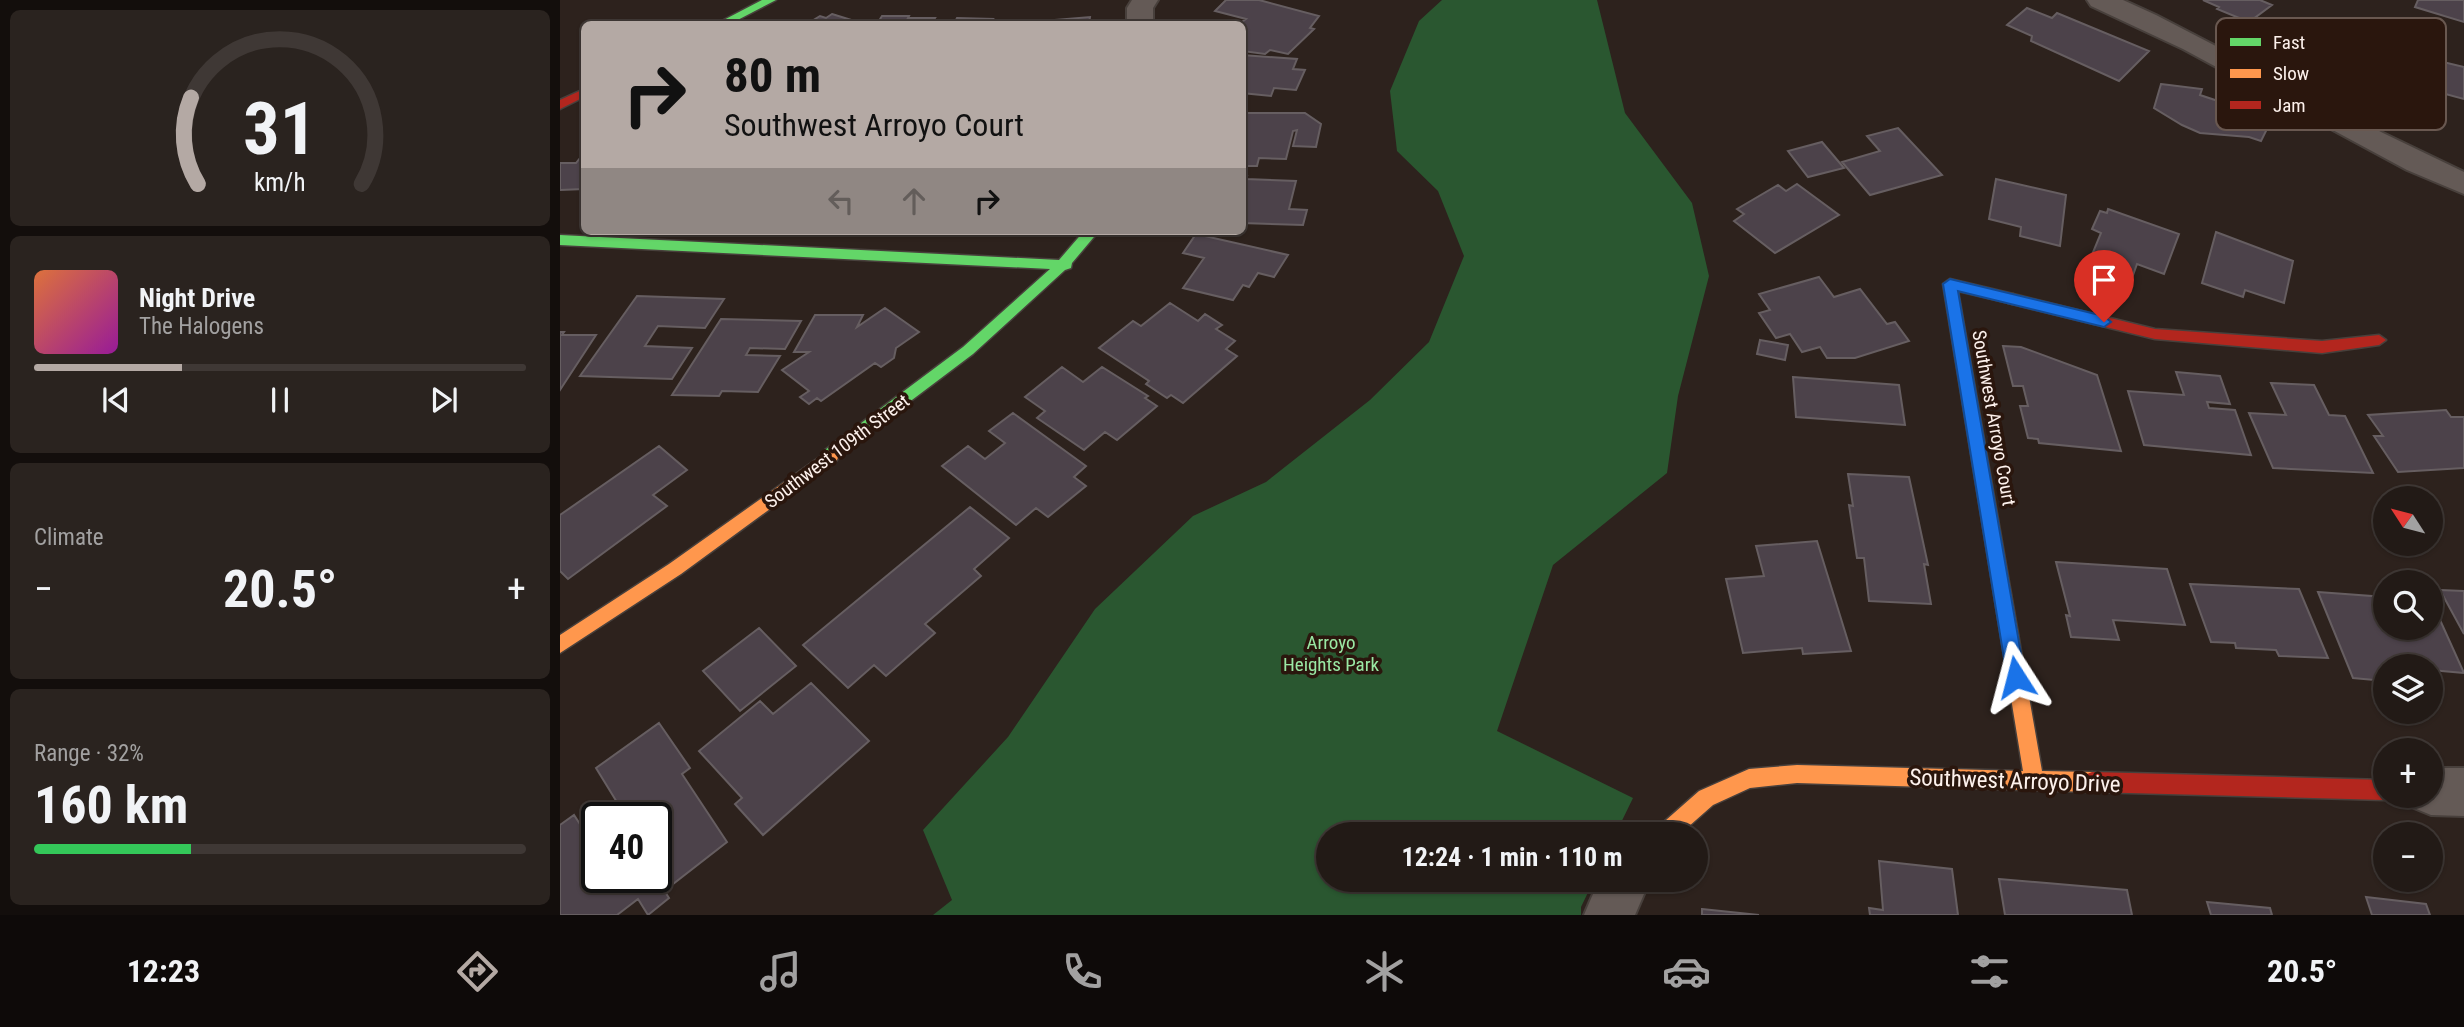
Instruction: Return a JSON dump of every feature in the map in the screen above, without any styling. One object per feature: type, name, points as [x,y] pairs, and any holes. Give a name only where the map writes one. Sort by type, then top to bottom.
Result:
[{"type":"street","points":[[728,21],[771,0]]},
{"type":"street","points":[[1140,21],[1140,8],[1145,0]]},
{"type":"street","points":[[2100,0],[2216,57]]},
{"type":"street","points":[[560,106],[581,95]]},
{"type":"street","points":[[2353,130],[2413,162],[2464,184]]},
{"type":"street","name":"Southwest 109th Street","points":[[560,645],[696,557],[994,334],[1066,265],[1089,235]]},
{"type":"street","points":[[560,240],[1066,265]]},
{"type":"street","name":"Southwest Arroyo Court","points":[[2034,782],[1950,284],[2155,334],[2322,346],[2379,340]]},
{"type":"street","name":"Southwest Arroyo Drive","points":[[1679,822],[1706,798],[1749,779],[1797,774],[2373,790]]},
{"type":"street","points":[[2443,791],[2464,792]]},
{"type":"street","points":[[1609,915],[1620,892]]},
{"type":"green space","name":"Arroyo Heights Park","points":[[1442,0],[1597,0],[1625,113],[1692,203],[1709,276],[1678,396],[1667,473],[1553,565],[1497,731],[1633,798],[1621,822],[1316,822],[1316,892],[1588,892],[1581,907],[1581,915],[933,915],[952,900],[923,830],[1008,737],[1095,609],[1193,516],[1266,482],[1370,400],[1429,342],[1464,256],[1438,191],[1397,151],[1390,91],[1419,21]]},
{"type":"building","points":[[1226,0],[1259,0],[1319,16],[1310,28],[1314,29],[1288,54],[1270,50],[1265,54],[1246,52],[1246,21],[1243,21],[1246,19],[1215,11]]},
{"type":"building","points":[[2203,0],[2260,0],[2272,5],[2254,18],[2239,18],[2217,9],[2219,7]]},
{"type":"building","points":[[2418,0],[2464,0],[2464,22],[2415,7]]},
{"type":"building","points":[[2027,8],[2052,18],[2057,13],[2149,51],[2119,81],[2031,41],[2032,36],[2007,25]]},
{"type":"building","points":[[832,14],[855,21],[812,21],[820,16],[826,18]]},
{"type":"building","points":[[882,16],[935,18],[933,21],[879,21]]},
{"type":"building","points":[[1090,17],[1089,21],[1043,21]]},
{"type":"building","points":[[957,18],[993,19],[992,21],[956,21]]},
{"type":"building","points":[[1246,55],[1297,59],[1293,69],[1305,70],[1296,90],[1274,88],[1271,96],[1246,93]]},
{"type":"building","points":[[2446,63],[2464,67],[2464,99],[2446,94]]},
{"type":"building","points":[[2161,84],[2202,89],[2200,95],[2216,100],[2216,130],[2266,130],[2261,141],[2249,137],[2200,133],[2154,108]]},
{"type":"building","points":[[1246,113],[1305,113],[1321,124],[1316,147],[1293,146],[1297,130],[1293,131],[1286,159],[1259,158],[1257,166],[1246,166]]},
{"type":"building","points":[[1898,128],[1942,175],[1870,195],[1842,162],[1880,151],[1867,136]]},
{"type":"building","points":[[1822,142],[1844,168],[1808,177],[1788,151]]},
{"type":"building","points":[[581,157],[581,189],[560,190],[560,163],[576,163]]},
{"type":"building","points":[[1246,179],[1296,181],[1289,209],[1307,210],[1303,225],[1246,223]]},
{"type":"building","points":[[1996,179],[2066,195],[2060,246],[2020,236],[2021,227],[1989,219]]},
{"type":"building","points":[[1797,184],[1839,215],[1775,253],[1734,221],[1744,214],[1737,209],[1778,185],[1786,191]]},
{"type":"building","points":[[2108,209],[2179,234],[2164,274],[2137,264],[2132,278],[2089,262],[2101,233],[2092,229],[2100,211],[2107,213]]},
{"type":"building","points":[[2216,232],[2293,261],[2284,303],[2245,290],[2243,297],[2202,283]]},
{"type":"building","points":[[1195,235],[1200,235],[1288,255],[1274,277],[1258,273],[1249,287],[1243,285],[1233,300],[1183,288],[1204,258],[1183,253]]},
{"type":"building","points":[[1819,277],[1834,297],[1860,289],[1887,324],[1895,322],[1909,341],[1855,358],[1827,358],[1820,347],[1802,352],[1790,334],[1776,338],[1759,313],[1770,310],[1759,294]]},
{"type":"building","points":[[637,296],[724,299],[705,328],[658,326],[645,346],[692,348],[672,379],[580,376]]},
{"type":"building","points":[[1170,303],[1198,321],[1205,314],[1222,325],[1216,329],[1235,341],[1226,349],[1237,356],[1183,403],[1171,395],[1167,398],[1146,384],[1149,381],[1099,348],[1133,321],[1141,326]]},
{"type":"building","points":[[885,308],[919,332],[896,348],[894,358],[881,367],[875,363],[821,401],[817,398],[809,404],[800,397],[809,391],[782,370],[809,352],[794,352],[815,315],[863,315],[857,327]]},
{"type":"building","points":[[721,319],[801,321],[785,349],[750,348],[746,355],[780,356],[758,392],[722,391],[719,396],[672,395]]},
{"type":"building","points":[[560,332],[564,332],[562,335],[596,335],[560,390]]},
{"type":"building","points":[[1760,340],[1788,345],[1785,360],[1757,354]]},
{"type":"building","points":[[2003,346],[2021,347],[2097,375],[2121,451],[2039,443],[2038,439],[2028,438],[2020,406],[2028,406],[2023,386],[2013,386]]},
{"type":"building","points":[[1062,367],[1083,382],[1102,367],[1148,396],[1145,398],[1157,406],[1117,440],[1105,432],[1084,450],[1037,418],[1045,411],[1025,397]]},
{"type":"building","points":[[2176,372],[2220,376],[2230,404],[2207,402],[2209,408],[2235,410],[2251,455],[2144,445],[2128,391],[2184,395]]},
{"type":"building","points":[[1793,377],[1899,385],[1905,425],[1796,417]]},
{"type":"building","points":[[2271,383],[2314,385],[2329,415],[2345,416],[2373,473],[2273,468],[2249,413],[2286,415]]},
{"type":"building","points":[[2446,410],[2451,417],[2464,417],[2464,468],[2398,472],[2374,436],[2383,436],[2368,415]]},
{"type":"building","points":[[1013,413],[1086,466],[1074,477],[1086,486],[1048,517],[1036,508],[1016,525],[942,466],[968,446],[985,459],[1005,443],[989,431]]},
{"type":"building","points":[[659,446],[687,470],[653,495],[667,506],[568,579],[560,571],[560,515]]},
{"type":"building","points":[[1848,474],[1909,477],[1928,565],[1924,564],[1931,604],[1869,601],[1864,558],[1857,558],[1849,505],[1853,506]]},
{"type":"building","points":[[970,507],[1009,538],[974,569],[981,576],[925,624],[935,633],[886,676],[874,665],[848,688],[803,645]]},
{"type":"building","points":[[1817,541],[1851,651],[1803,654],[1802,648],[1743,653],[1726,579],[1764,576],[1756,546]]},
{"type":"building","points":[[2056,562],[2167,569],[2185,625],[2113,620],[2119,640],[2071,637],[2066,615],[2070,616]]},
{"type":"building","points":[[2190,584],[2299,589],[2328,658],[2279,656],[2276,650],[2236,648],[2235,643],[2211,642]]},
{"type":"building","points":[[2443,590],[2464,591],[2464,634],[2443,596]]},
{"type":"building","points":[[2318,592],[2373,596],[2373,640],[2443,640],[2443,627],[2464,673],[2443,671],[2443,654],[2373,654],[2373,680],[2353,678]]},
{"type":"building","points":[[759,628],[796,666],[740,711],[703,671]]},
{"type":"building","points":[[811,683],[869,741],[763,835],[735,804],[742,798],[699,751],[760,701],[773,714]]},
{"type":"building","points":[[659,723],[690,768],[682,774],[727,842],[673,884],[672,802],[617,802],[596,768]]},
{"type":"building","points":[[574,815],[581,826],[581,893],[666,893],[669,898],[648,915],[638,899],[617,915],[560,915],[560,825]]},
{"type":"building","points":[[1879,861],[1952,869],[1958,915],[1870,915],[1869,908],[1883,910]]},
{"type":"building","points":[[1999,879],[2127,890],[2132,915],[2005,915]]},
{"type":"building","points":[[2366,897],[2426,904],[2430,915],[2372,915]]},
{"type":"building","points":[[2207,902],[2270,908],[2272,915],[2211,915]]},
{"type":"building","points":[[1702,909],[1759,915],[1702,915]]},
{"type":"traffic: fast","points":[[728,21],[771,0]]},
{"type":"traffic: fast","points":[[831,455],[1001,323],[1063,264],[1088,235]]},
{"type":"traffic: fast","points":[[560,240],[1066,265]]},
{"type":"traffic: slow","points":[[2013,299],[1950,284],[2034,782]]},
{"type":"traffic: slow","points":[[560,645],[675,569],[831,455]]},
{"type":"traffic: slow","points":[[1679,822],[1706,798],[1749,779],[1797,774],[2092,782]]},
{"type":"traffic: jam","points":[[560,105],[581,94]]},
{"type":"traffic: jam","points":[[2013,299],[2155,334],[2322,347],[2379,340]]},
{"type":"traffic: jam","points":[[2092,782],[2373,790]]},
{"type":"route","points":[[2016,677],[1950,284],[2104,322]]}]
